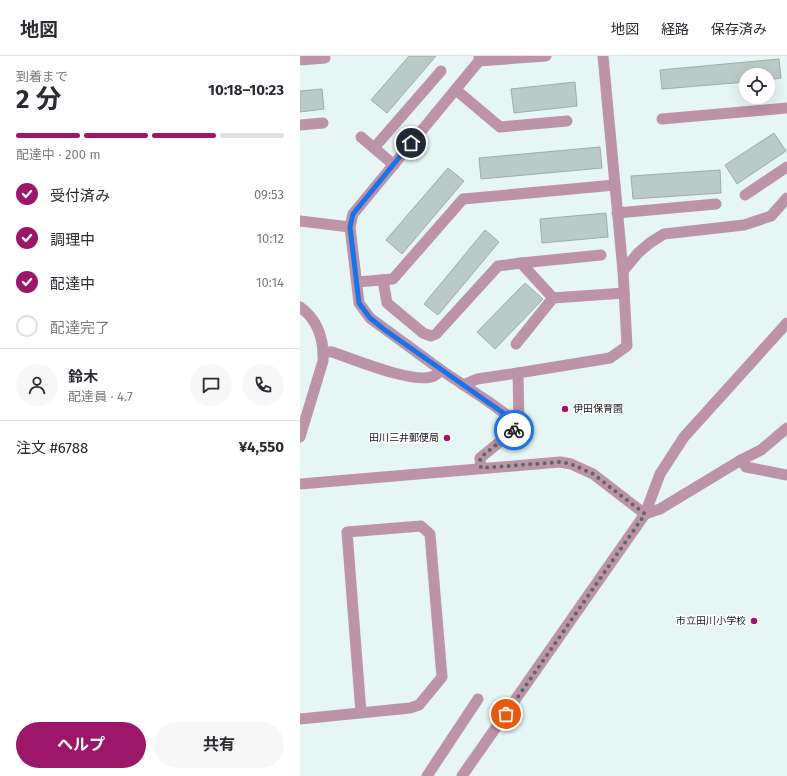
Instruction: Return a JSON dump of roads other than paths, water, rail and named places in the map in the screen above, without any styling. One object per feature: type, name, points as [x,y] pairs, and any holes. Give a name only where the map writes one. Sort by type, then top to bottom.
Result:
[{"type":"street","points":[[519,424],[441,370],[370,318],[359,303],[350,227],[353,214],[456,90],[479,59],[546,56]]},
{"type":"street","points":[[463,385],[477,379],[610,358],[627,346],[618,213],[602,56]]},
{"type":"street","points":[[300,60],[325,58]]},
{"type":"street","points":[[374,148],[441,71]]},
{"type":"street","points":[[456,90],[500,127],[567,121]]},
{"type":"street","points":[[662,119],[787,108]]},
{"type":"street","points":[[300,125],[323,123]]},
{"type":"street","points":[[361,136],[394,165]]},
{"type":"street","points":[[745,195],[787,167]]},
{"type":"street","points":[[357,282],[393,279],[463,199],[615,185]]},
{"type":"street","points":[[623,271],[638,253],[651,242],[664,234],[744,225],[771,216],[787,198]]},
{"type":"street","points":[[618,213],[716,204]]},
{"type":"street","points":[[300,221],[350,227]]},
{"type":"street","points":[[383,280],[387,303],[423,333],[431,336],[436,334],[498,266],[602,255]]},
{"type":"street","points":[[521,263],[553,298]]},
{"type":"street","points":[[516,344],[553,298],[624,293]]},
{"type":"street","points":[[300,307],[312,316],[317,328],[323,352],[323,362],[300,437]]},
{"type":"street","points":[[462,776],[645,514],[660,474],[684,437],[787,323]]},
{"type":"street","points":[[323,352],[332,352],[407,377],[424,378],[434,376],[441,370]]},
{"type":"street","points":[[481,468],[480,458],[512,432],[519,424],[518,373]]},
{"type":"street","points":[[645,514],[660,509],[760,450],[787,428]]},
{"type":"street","points":[[741,460],[746,467],[787,476]]},
{"type":"street","points":[[300,484],[560,462],[571,464],[593,474],[645,514]]},
{"type":"street","points":[[300,719],[361,713],[410,708],[419,705],[442,677],[430,534],[421,526],[347,532],[361,713]]},
{"type":"street","points":[[427,776],[478,699]]},
{"type":"place","name":"伊田保育園","points":[[565,409]]},
{"type":"place","name":"田川三井郵便局","points":[[447,438]]},
{"type":"place","name":"市立田川小学校","points":[[754,621]]}]
